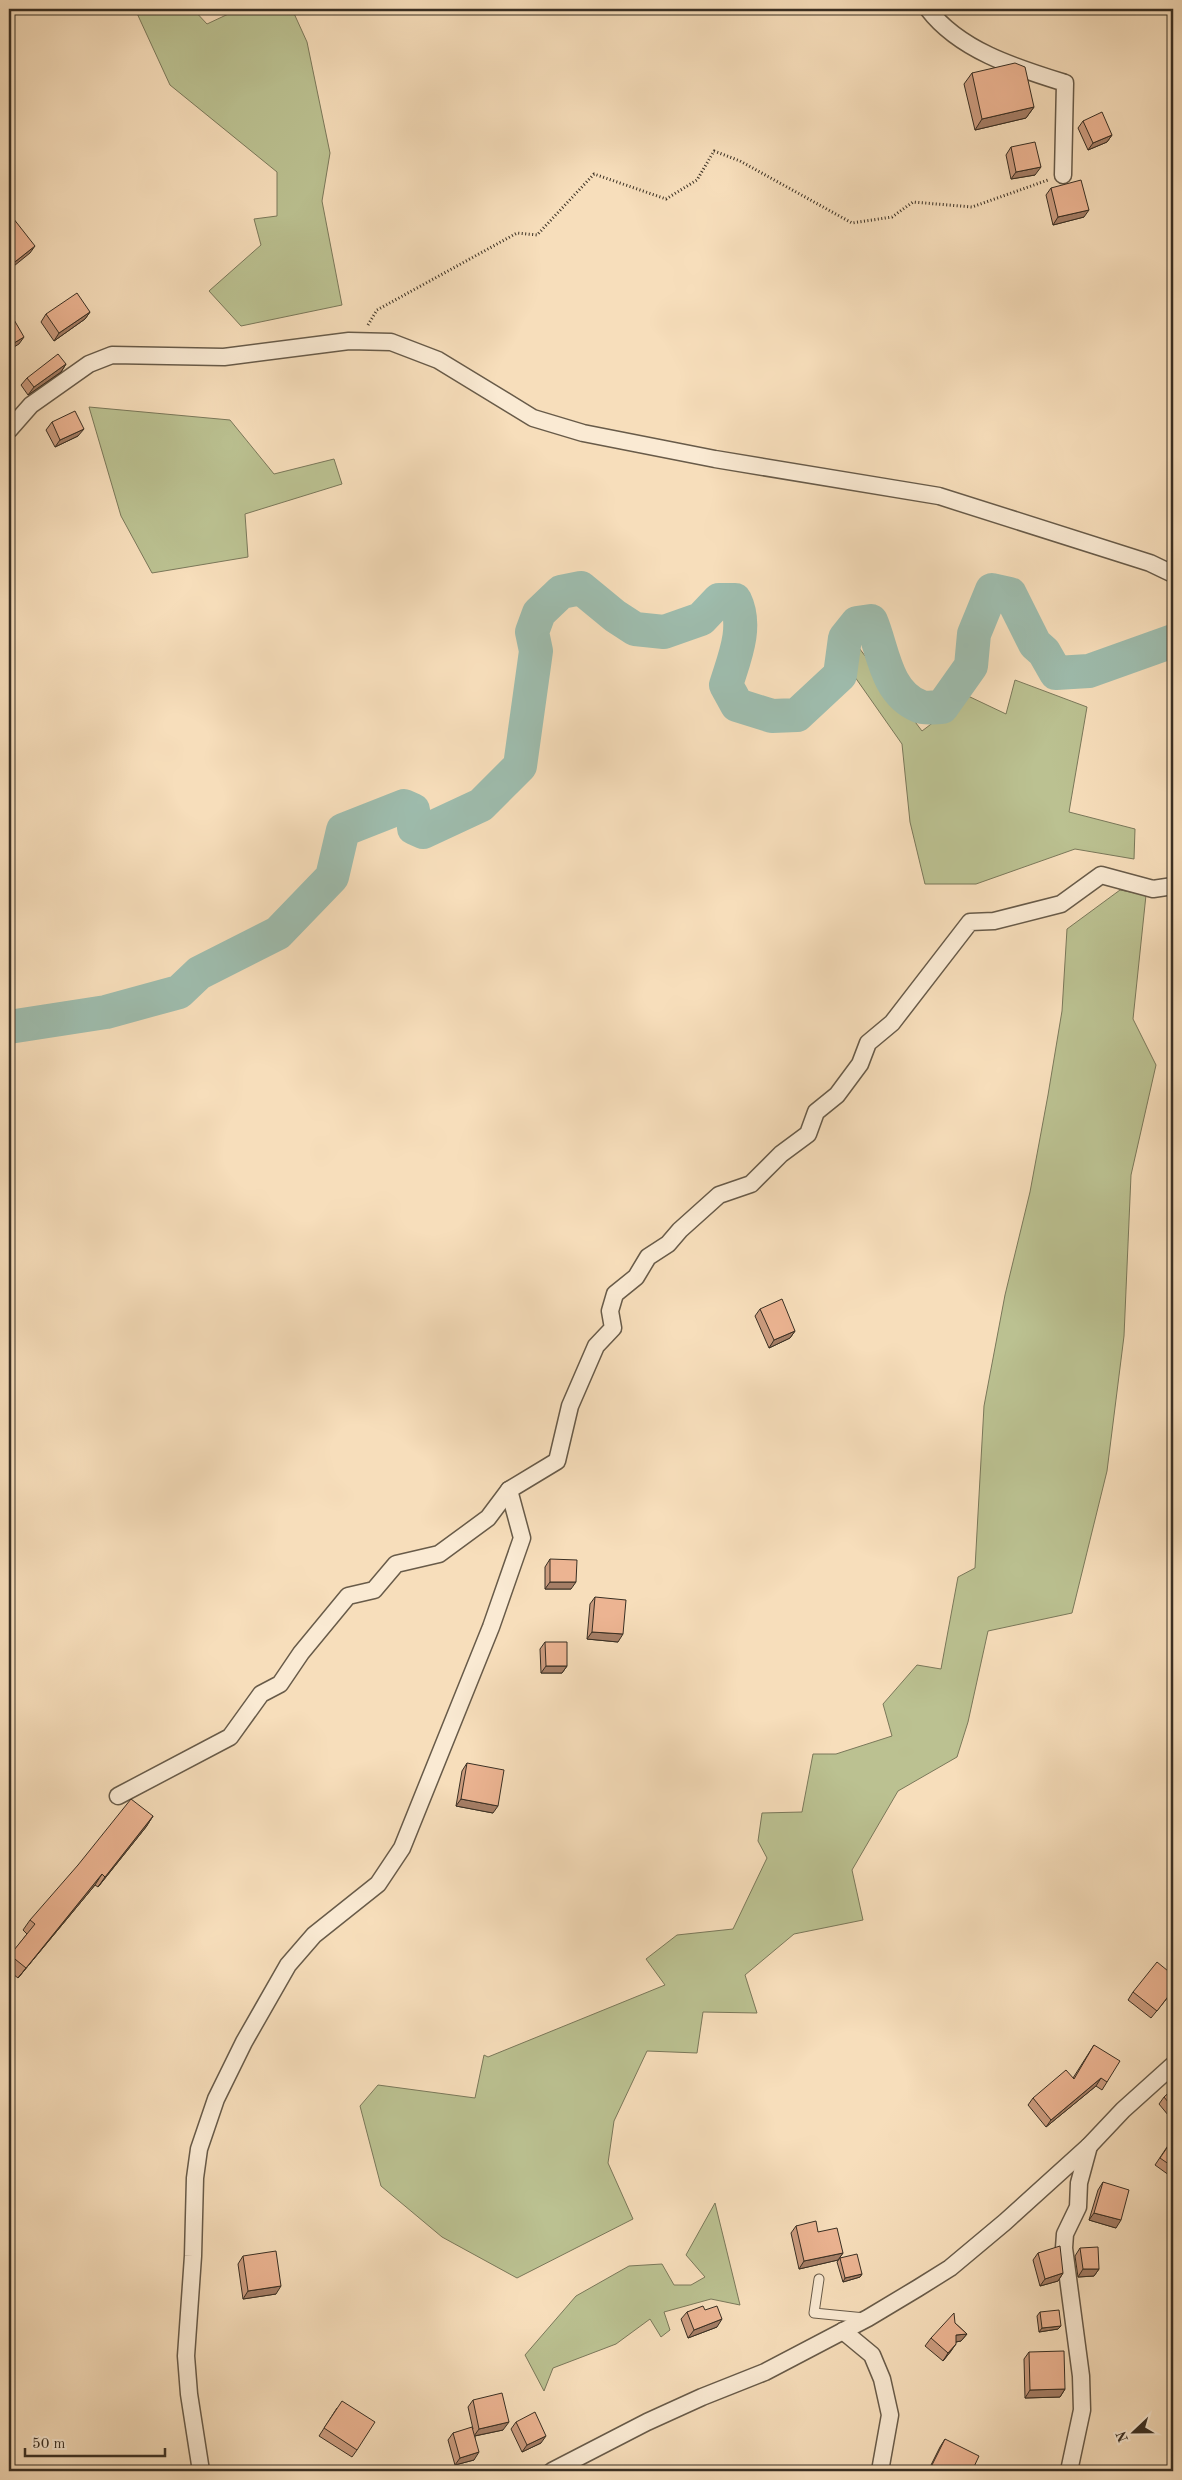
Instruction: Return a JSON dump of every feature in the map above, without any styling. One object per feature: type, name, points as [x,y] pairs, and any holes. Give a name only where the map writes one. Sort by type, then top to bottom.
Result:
[{"type":"street","points":[[928,9],[950,31],[986,54],[1065,83],[1063,175]]},
{"type":"street","points":[[10,425],[31,405],[89,364],[112,355],[224,357],[349,341],[391,342],[438,360],[533,418],[583,433],[724,460],[939,496],[1150,564],[1173,574]]},
{"type":"street","points":[[118,1796],[230,1737],[261,1694],[280,1684],[310,1641],[348,1596],[374,1590],[396,1564],[440,1554],[488,1518],[509,1490],[558,1461],[570,1406],[596,1346],[613,1328],[610,1311],[615,1294],[636,1277],[648,1257],[668,1244],[680,1230],[719,1194],[751,1184],[781,1154],[808,1134],[816,1112],[837,1095],[860,1064],[868,1043],[892,1023],[970,922],[994,921],[1062,904],[1101,874],[1153,889],[1173,886]]},
{"type":"street","points":[[201,2471],[186,2356],[193,2256],[195,2178],[199,2149],[216,2099],[240,2050],[288,1965],[314,1935],[378,1884],[402,1848],[491,1627],[522,1538],[509,1490]]},
{"type":"street","points":[[552,2471],[702,2396],[765,2372],[868,2318],[950,2268],[1089,2146],[1124,2110],[1173,2065]]},
{"type":"street","points":[[1069,2471],[1082,2410],[1081,2376],[1064,2248],[1065,2234],[1078,2207],[1080,2183],[1089,2146]]},
{"type":"street","points":[[843,2331],[872,2355],[882,2379],[890,2415],[880,2471]]},
{"type":"lane","points":[[819,2279],[814,2313],[868,2318]]},
{"type":"path","points":[[349,341],[365,331],[378,310],[517,233],[537,235],[594,174],[666,199],[697,180],[714,151],[740,161],[852,223],[892,217],[913,202],[972,207],[1063,175]]},
{"type":"green space","points":[[135,9],[193,9],[207,24],[239,9],[292,9],[307,42],[330,153],[322,201],[342,305],[241,326],[209,291],[261,245],[254,219],[277,216],[277,172],[170,85]]},
{"type":"green space","points":[[89,407],[230,420],[274,474],[334,459],[342,484],[245,514],[248,557],[152,573],[121,516]]},
{"type":"green space","points":[[853,640],[922,731],[968,696],[1006,714],[1015,680],[1087,707],[1069,812],[1135,829],[1134,859],[1075,849],[976,884],[925,884],[910,822],[902,744],[850,670]]},
{"type":"green space","points":[[1120,890],[1146,895],[1133,1019],[1156,1065],[1131,1175],[1124,1336],[1107,1471],[1072,1613],[988,1631],[968,1722],[957,1757],[898,1791],[852,1870],[863,1920],[794,1934],[745,1975],[757,2013],[703,2012],[697,2053],[647,2051],[614,2121],[608,2163],[633,2219],[517,2278],[442,2237],[381,2186],[360,2106],[378,2085],[475,2098],[484,2055],[488,2057],[665,1985],[646,1959],[677,1935],[733,1929],[767,1858],[758,1841],[762,1813],[802,1812],[813,1754],[836,1754],[892,1736],[883,1704],[917,1665],[941,1669],[958,1577],[975,1568],[984,1406],[1005,1295],[1030,1192],[1048,1095],[1062,1011],[1067,929]]},
{"type":"green space","points":[[715,2203],[740,2305],[711,2299],[664,2312],[670,2330],[661,2337],[650,2319],[616,2344],[553,2368],[544,2391],[525,2355],[576,2296],[629,2266],[662,2264],[674,2285],[691,2285],[705,2277],[686,2255]]},
{"type":"building","points":[[1015,63],[1025,67],[1034,107],[982,119],[972,73]]},
{"type":"building","points":[[1102,112],[1112,135],[1093,143],[1083,121]]},
{"type":"building","points":[[1035,142],[1041,167],[1016,172],[1011,147]]},
{"type":"building","points":[[1081,180],[1089,210],[1058,217],[1051,188]]},
{"type":"building","points":[[13,218],[35,246],[11,265],[9,262],[9,221]]},
{"type":"building","points":[[77,293],[90,312],[59,333],[46,314]]},
{"type":"building","points":[[13,318],[24,337],[9,346],[9,321]]},
{"type":"building","points":[[58,354],[66,364],[34,387],[27,378]]},
{"type":"building","points":[[75,411],[84,429],[60,440],[52,422]]},
{"type":"building","points":[[782,1299],[795,1331],[774,1340],[760,1309]]},
{"type":"building","points":[[550,1559],[577,1560],[576,1582],[550,1582]]},
{"type":"building","points":[[595,1597],[626,1600],[623,1634],[592,1632]]},
{"type":"building","points":[[545,1642],[567,1642],[567,1666],[546,1666]]},
{"type":"building","points":[[467,1763],[504,1770],[498,1806],[461,1799]]},
{"type":"building","points":[[131,1799],[153,1816],[105,1877],[102,1874],[26,1968],[10,1955],[35,1924],[30,1920],[78,1865]]},
{"type":"building","points":[[1157,1962],[1173,1975],[1173,1990],[1157,2011],[1133,1992]]},
{"type":"building","points":[[1094,2045],[1120,2061],[1107,2082],[1101,2078],[1051,2120],[1033,2098],[1066,2070],[1074,2079]]},
{"type":"building","points":[[1173,2089],[1173,2108],[1164,2097]]},
{"type":"building","points":[[1173,2139],[1173,2167],[1160,2158]]},
{"type":"building","points":[[1103,2182],[1129,2190],[1121,2220],[1094,2213]]},
{"type":"building","points":[[816,2221],[818,2232],[837,2228],[843,2253],[804,2261],[796,2226]]},
{"type":"building","points":[[1060,2246],[1063,2273],[1045,2279],[1038,2253]]},
{"type":"building","points":[[1098,2247],[1099,2269],[1083,2269],[1080,2248]]},
{"type":"building","points":[[276,2251],[281,2286],[248,2291],[243,2256]]},
{"type":"building","points":[[857,2254],[862,2274],[845,2278],[840,2258]]},
{"type":"building","points":[[703,2306],[705,2310],[717,2306],[722,2319],[694,2330],[687,2312]]},
{"type":"building","points":[[1059,2310],[1061,2326],[1042,2328],[1040,2312]]},
{"type":"building","points":[[954,2313],[955,2323],[967,2334],[956,2335],[956,2344],[948,2353],[931,2338]]},
{"type":"building","points":[[1064,2351],[1065,2389],[1030,2390],[1029,2352]]},
{"type":"building","points":[[502,2393],[509,2422],[479,2429],[473,2400]]},
{"type":"building","points":[[342,2401],[375,2422],[357,2450],[324,2428]]},
{"type":"building","points":[[535,2412],[546,2436],[527,2445],[516,2422]]},
{"type":"building","points":[[472,2427],[479,2452],[460,2458],[453,2433]]},
{"type":"building","points":[[945,2439],[979,2456],[972,2471],[929,2471]]},
{"type":"waterway","points":[[9,1027],[106,1012],[179,992],[199,973],[278,933],[332,877],[343,830],[404,806],[413,810],[414,828],[423,832],[481,805],[520,766],[536,651],[532,632],[539,613],[561,592],[581,588],[615,616],[635,629],[664,632],[701,619],[719,600],[735,600],[739,610],[740,632],[736,654],[726,685],[737,705],[772,716],[797,715],[840,675],[845,638],[857,623],[871,621],[887,669],[899,691],[921,707],[942,707],[971,666],[974,634],[992,590],[1010,594],[1035,644],[1044,652],[1056,673],[1089,671],[1173,641]]}]
